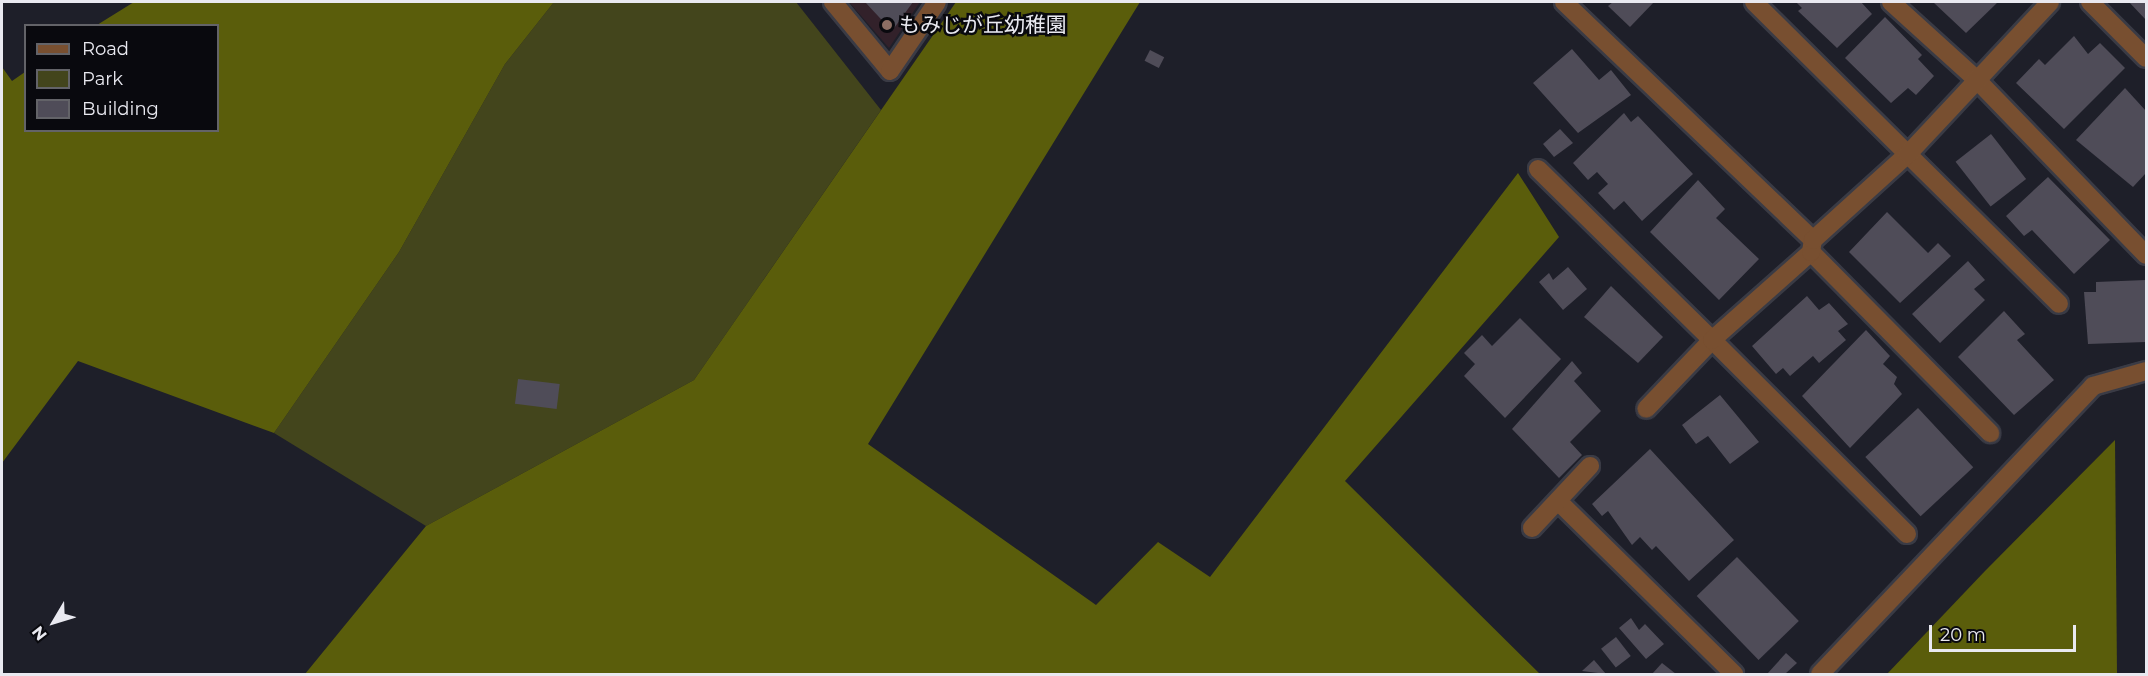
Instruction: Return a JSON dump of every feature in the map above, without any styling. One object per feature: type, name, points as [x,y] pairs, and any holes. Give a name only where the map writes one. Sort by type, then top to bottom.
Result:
[{"type":"street","points":[[833,2],[890,71],[937,2]]},
{"type":"street","points":[[1564,2],[1812,246],[1990,433]]},
{"type":"street","points":[[1754,2],[2059,304]]},
{"type":"street","points":[[1891,2],[1978,81],[2146,255]]},
{"type":"street","points":[[1646,409],[1712,340],[1908,154],[2050,2]]},
{"type":"street","points":[[2090,2],[2146,58]]},
{"type":"street","points":[[1538,169],[1907,534]]},
{"type":"street","points":[[1820,675],[2093,386],[2146,371]]},
{"type":"street","points":[[1532,528],[1590,466]]},
{"type":"street","points":[[1558,501],[1734,675]]},
{"type":"shaded area","points":[[134,2],[554,2],[505,64],[399,252],[274,433],[78,361],[2,463],[2,67],[12,81],[24,73],[24,132],[219,132],[219,24],[99,24]]},
{"type":"shaded area","name":"もみじが丘幼稚園","points":[[849,2],[920,2],[889,48]]},
{"type":"shaded area","points":[[956,2],[1140,2],[868,444],[1096,605],[1158,542],[1210,577],[1518,173],[1559,237],[1345,481],[1540,674],[305,674],[426,526],[694,380]]},
{"type":"shaded area","points":[[2115,440],[2117,674],[1887,674],[1985,571]]},
{"type":"green space","points":[[554,2],[796,2],[881,110],[694,380],[426,526],[274,433],[399,252],[505,64]]},
{"type":"building","points":[[865,2],[913,2],[892,31]]},
{"type":"building","points":[[1613,2],[1654,2],[1630,27],[1608,6]]},
{"type":"building","points":[[1796,2],[1861,2],[1872,14],[1837,48],[1798,11],[1802,8]]},
{"type":"building","points":[[1933,2],[1998,2],[1966,33]]},
{"type":"building","points":[[2129,2],[2146,2],[2146,20]]},
{"type":"building","points":[[1885,17],[1922,55],[1918,59],[1934,76],[1916,95],[1908,88],[1891,103],[1845,58]]},
{"type":"building","points":[[2074,36],[2088,54],[2100,43],[2125,68],[2064,129],[2016,83],[2039,59],[2045,65]]},
{"type":"building","points":[[1572,49],[1599,80],[1611,70],[1631,95],[1578,133],[1533,83]]},
{"type":"building","points":[[1150,50],[1164,57],[1159,68],[1145,61]]},
{"type":"building","points":[[2125,88],[2146,111],[2146,173],[2133,187],[2076,140]]},
{"type":"building","points":[[1624,113],[1631,122],[1638,116],[1693,174],[1642,221],[1624,201],[1614,210],[1598,193],[1608,184],[1597,172],[1588,180],[1573,163]]},
{"type":"building","points":[[1560,129],[1573,143],[1554,157],[1543,144]]},
{"type":"building","points":[[1991,134],[2026,179],[1991,207],[1956,162]]},
{"type":"building","points":[[2048,177],[2110,240],[2074,274],[2032,230],[2024,236],[2006,216]]},
{"type":"building","points":[[1698,180],[1725,209],[1716,218],[1759,259],[1719,300],[1650,232]]},
{"type":"building","points":[[1887,212],[1928,253],[1938,243],[1951,256],[1900,303],[1849,252]]},
{"type":"building","points":[[1968,261],[1985,280],[1974,289],[1985,300],[1940,343],[1912,314]]},
{"type":"building","points":[[1568,267],[1587,289],[1563,310],[1539,282],[1549,273],[1553,280]]},
{"type":"building","points":[[2146,280],[2146,342],[2088,344],[2084,292],[2096,292],[2096,282]]},
{"type":"building","points":[[1611,286],[1663,337],[1638,363],[1584,317]]},
{"type":"building","points":[[1807,296],[1819,310],[1829,303],[1848,324],[1838,331],[1846,340],[1819,363],[1813,356],[1790,376],[1783,368],[1776,374],[1752,346]]},
{"type":"building","points":[[2004,311],[2025,334],[2017,340],[2054,380],[2014,415],[1958,357]]},
{"type":"building","points":[[1520,318],[1561,359],[1505,418],[1464,376],[1475,364],[1464,353],[1482,335],[1492,346]]},
{"type":"building","points":[[1866,330],[1890,356],[1883,364],[1897,377],[1894,384],[1902,394],[1850,448],[1802,396]]},
{"type":"building","points":[[1572,361],[1582,373],[1574,381],[1601,411],[1570,442],[1582,455],[1559,478],[1512,429]]},
{"type":"building","points":[[518,379],[560,384],[557,409],[515,404]]},
{"type":"building","points":[[1720,395],[1759,442],[1730,464],[1708,436],[1696,444],[1682,425]]},
{"type":"building","points":[[1918,408],[1973,467],[1921,516],[1865,457]]},
{"type":"building","points":[[1650,449],[1734,540],[1689,581],[1656,546],[1652,550],[1640,537],[1632,545],[1608,511],[1602,516],[1592,504]]},
{"type":"building","points":[[1737,557],[1799,621],[1759,660],[1697,596]]},
{"type":"building","points":[[1631,618],[1639,630],[1645,624],[1664,644],[1646,659],[1619,628]]},
{"type":"building","points":[[1616,637],[1631,656],[1616,668],[1601,649]]},
{"type":"building","points":[[1786,653],[1797,663],[1785,674],[1767,674]]},
{"type":"building","points":[[1594,660],[1606,674],[1582,671]]},
{"type":"building","points":[[1662,663],[1676,674],[1652,674]]},
{"type":"place","name":"もみじが丘幼稚園","points":[[887,25]]}]
